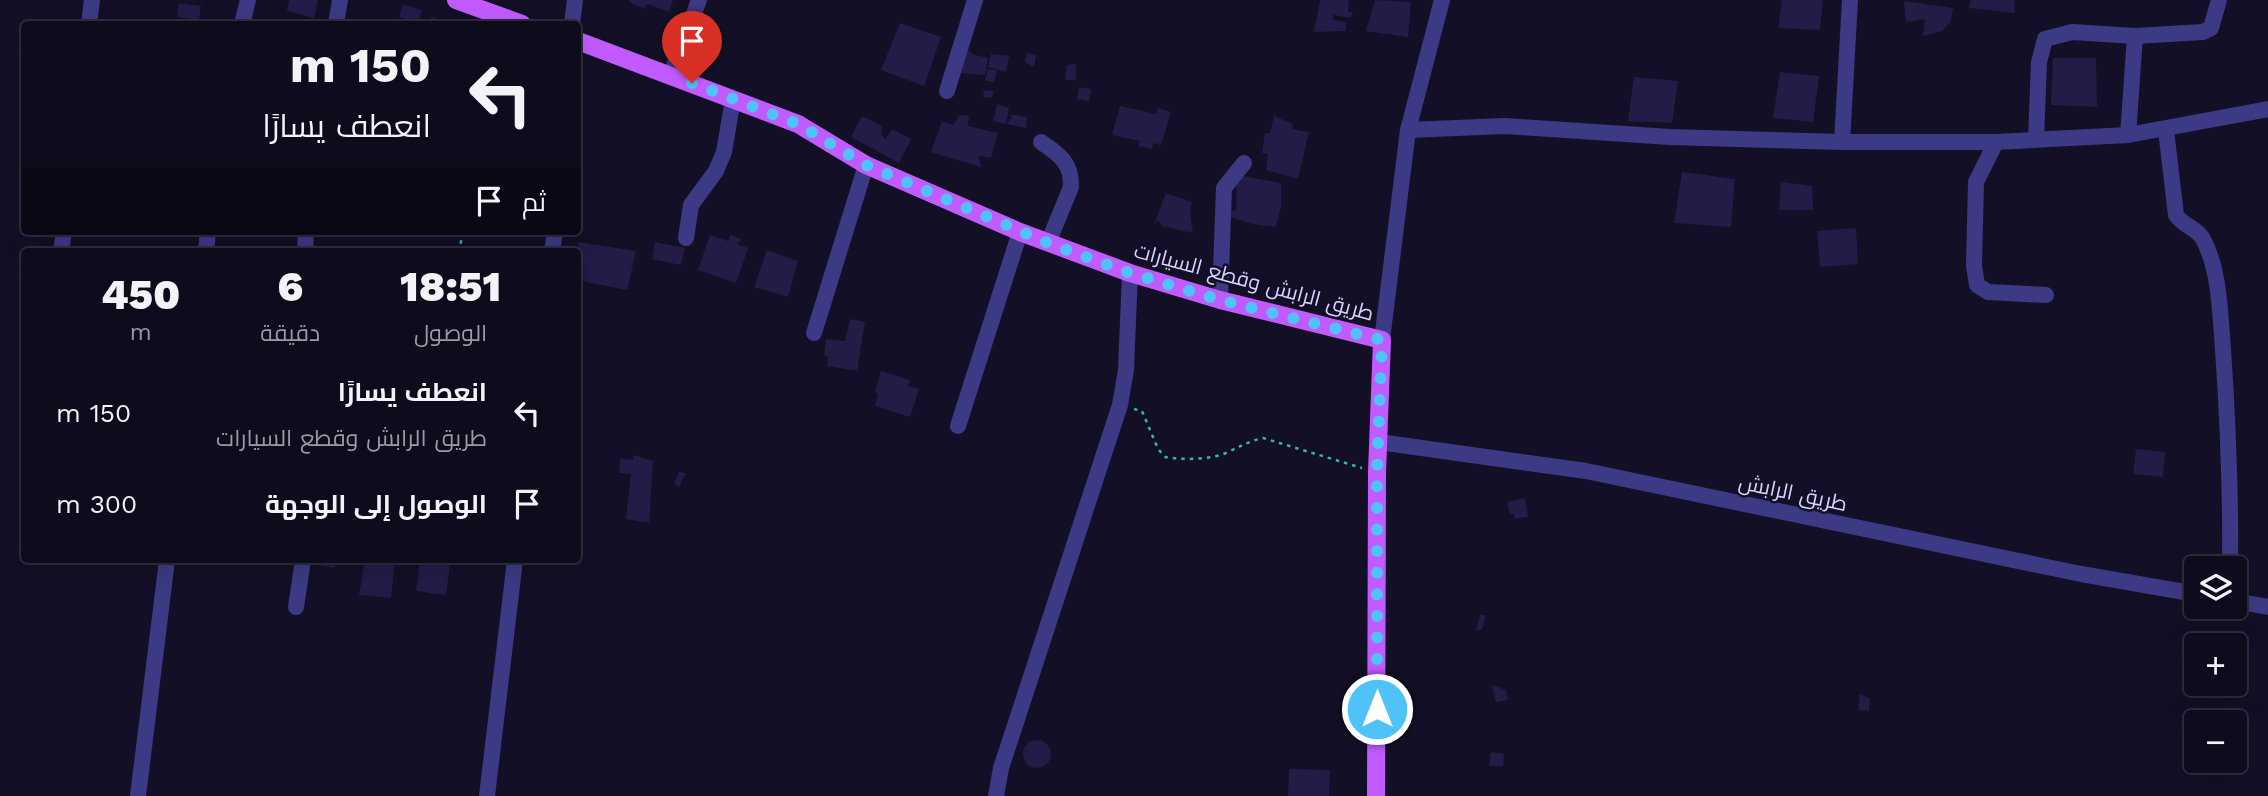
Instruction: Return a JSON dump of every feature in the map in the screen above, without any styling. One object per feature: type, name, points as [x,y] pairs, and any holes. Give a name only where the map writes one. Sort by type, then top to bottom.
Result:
[{"type":"main road","points":[[456,0],[514,21]]},
{"type":"main road","name":"طريق الرابش وقطع السيارات","points":[[581,42],[798,124],[866,165],[1048,243],[1130,273],[1220,300],[1382,340],[1377,472],[1376,796]]},
{"type":"street","points":[[89,21],[92,0]]},
{"type":"street","points":[[243,21],[248,0]]},
{"type":"street","points":[[336,21],[340,0]]},
{"type":"street","points":[[572,21],[575,0]]},
{"type":"street","points":[[671,74],[699,0]]},
{"type":"street","points":[[947,91],[975,0]]},
{"type":"street","points":[[1382,340],[1408,130],[1442,0]]},
{"type":"street","points":[[1842,142],[1850,0]]},
{"type":"street","points":[[2036,140],[2039,62],[2045,39],[2072,32],[2135,36],[2203,32],[2211,28],[2219,0]]},
{"type":"street","points":[[2128,135],[2135,36]]},
{"type":"street","points":[[686,238],[691,205],[716,171],[724,152],[733,99]]},
{"type":"street","points":[[1408,130],[1505,127],[1670,137],[1842,142],[1996,142],[2128,135],[2268,109]]},
{"type":"street","points":[[2166,130],[2176,215],[2181,223],[2203,237],[2220,313],[2229,438],[2230,556]]},
{"type":"street","points":[[1041,142],[1062,156],[1072,177],[1071,187],[1048,243]]},
{"type":"street","points":[[1996,142],[1976,183],[1974,266],[1977,285],[1988,292],[2046,295]]},
{"type":"street","points":[[1220,300],[1224,188],[1244,163]]},
{"type":"street","points":[[814,333],[866,165]]},
{"type":"street","points":[[958,426],[1020,232]]},
{"type":"street","points":[[996,796],[1001,768],[1120,405],[1126,370],[1130,273]]},
{"type":"street","name":"طريق الرابش","points":[[1379,443],[1586,471],[2068,571],[2184,592]]},
{"type":"street","points":[[138,796],[167,563]]},
{"type":"street","points":[[296,607],[303,563]]},
{"type":"street","points":[[486,796],[515,563]]},
{"type":"street","points":[[2247,603],[2268,607]]},
{"type":"path","points":[[1120,405],[1142,411],[1165,457],[1178,459],[1223,454],[1248,441],[1263,438],[1377,472]]},
{"type":"building","points":[[289,0],[318,0],[314,18],[287,11]]},
{"type":"building","points":[[673,0],[669,12],[647,4],[645,9],[629,2]]},
{"type":"building","points":[[1320,0],[1349,0],[1348,12],[1353,12],[1351,18],[1333,15],[1333,20],[1346,22],[1346,31],[1314,32]]},
{"type":"building","points":[[1375,0],[1411,2],[1408,37],[1366,31]]},
{"type":"building","points":[[1782,0],[1823,0],[1820,30],[1778,28]]},
{"type":"building","points":[[1971,0],[2014,0],[2015,13],[1969,8]]},
{"type":"building","points":[[1904,1],[1953,8],[1951,21],[1942,31],[1923,36],[1925,19],[1906,22]]},
{"type":"building","points":[[179,3],[201,6],[199,20],[177,17]]},
{"type":"building","points":[[403,4],[422,10],[419,21],[399,17]]},
{"type":"building","points":[[900,23],[941,37],[924,86],[881,70]]},
{"type":"building","points":[[967,48],[972,54],[988,58],[985,75],[959,73],[960,63],[966,60],[962,53]]},
{"type":"building","points":[[1027,53],[1036,55],[1034,67],[1025,62]]},
{"type":"building","points":[[991,54],[1009,56],[1006,72],[988,67]]},
{"type":"building","points":[[2053,58],[2096,58],[2097,107],[2051,105]]},
{"type":"building","points":[[1076,64],[1076,80],[1065,80],[1067,65]]},
{"type":"building","points":[[988,69],[997,70],[994,82],[985,81]]},
{"type":"building","points":[[1780,72],[1819,76],[1813,122],[1773,118]]},
{"type":"building","points":[[1634,77],[1678,81],[1672,123],[1628,121]]},
{"type":"building","points":[[1079,87],[1091,89],[1089,101],[1077,99]]},
{"type":"building","points":[[984,90],[994,91],[992,98],[983,97]]},
{"type":"building","points":[[997,104],[1009,108],[1006,124],[993,121]]},
{"type":"building","points":[[1120,106],[1156,114],[1158,108],[1171,112],[1161,145],[1153,143],[1152,149],[1138,146],[1140,141],[1112,135]]},
{"type":"building","points":[[1009,114],[1027,117],[1026,128],[1007,124],[1012,117]]},
{"type":"building","points":[[960,115],[969,116],[968,126],[998,133],[991,158],[979,156],[981,167],[931,152],[942,121],[953,125]]},
{"type":"building","points":[[862,116],[882,126],[881,134],[885,139],[892,129],[911,139],[899,163],[851,137]]},
{"type":"building","points":[[1274,116],[1293,124],[1292,129],[1309,132],[1298,179],[1266,170],[1268,154],[1262,153],[1265,133],[1270,133]]},
{"type":"building","points":[[1682,172],[1735,179],[1731,227],[1674,223]]},
{"type":"building","points":[[1237,175],[1281,183],[1281,207],[1276,227],[1252,224],[1222,214],[1236,210]]},
{"type":"building","points":[[1781,182],[1812,186],[1813,210],[1779,210]]},
{"type":"building","points":[[1166,193],[1192,202],[1190,213],[1193,233],[1162,226],[1158,220],[1154,225]]},
{"type":"building","points":[[1856,228],[1858,264],[1820,267],[1817,231]]},
{"type":"building","points":[[710,235],[728,241],[730,235],[742,239],[737,244],[748,248],[736,283],[698,270]]},
{"type":"building","points":[[578,242],[636,251],[627,290],[581,281],[583,264],[581,248],[578,248]]},
{"type":"building","points":[[655,242],[685,248],[681,265],[652,259]]},
{"type":"building","points":[[767,250],[798,261],[788,297],[754,287]]},
{"type":"building","points":[[850,319],[865,322],[857,371],[827,366],[828,356],[824,355],[826,339],[845,341]]},
{"type":"building","points":[[881,371],[910,380],[908,386],[919,389],[910,417],[875,406],[878,395],[875,391]]},
{"type":"building","points":[[2136,449],[2165,452],[2163,477],[2133,474]]},
{"type":"building","points":[[634,455],[653,461],[649,523],[626,519],[631,474],[619,473],[620,459],[633,460]]},
{"type":"building","points":[[679,472],[686,473],[679,487],[674,484]]},
{"type":"building","points":[[1525,498],[1528,517],[1515,519],[1514,514],[1510,515],[1507,502]]},
{"type":"building","points":[[309,563],[336,563],[335,568]]},
{"type":"building","points":[[364,563],[395,563],[391,598],[359,595]]},
{"type":"building","points":[[420,563],[450,564],[446,595],[416,591]]},
{"type":"building","points":[[1480,615],[1486,615],[1482,630],[1476,630]]},
{"type":"building","points":[[1492,685],[1506,690],[1508,700],[1496,702]]},
{"type":"building","points":[[1860,694],[1870,699],[1869,711],[1858,710]]},
{"type":"building","points":[[1037,740],[1047,744],[1051,754],[1047,764],[1037,768],[1027,764],[1023,754],[1027,744]]},
{"type":"building","points":[[1491,752],[1504,754],[1503,766],[1489,766]]},
{"type":"building","points":[[1289,769],[1330,770],[1329,796],[1288,796]]},
{"type":"route","points":[[692,83],[798,124],[866,165],[1048,243],[1130,273],[1220,300],[1382,340],[1377,472],[1377,709]]}]
